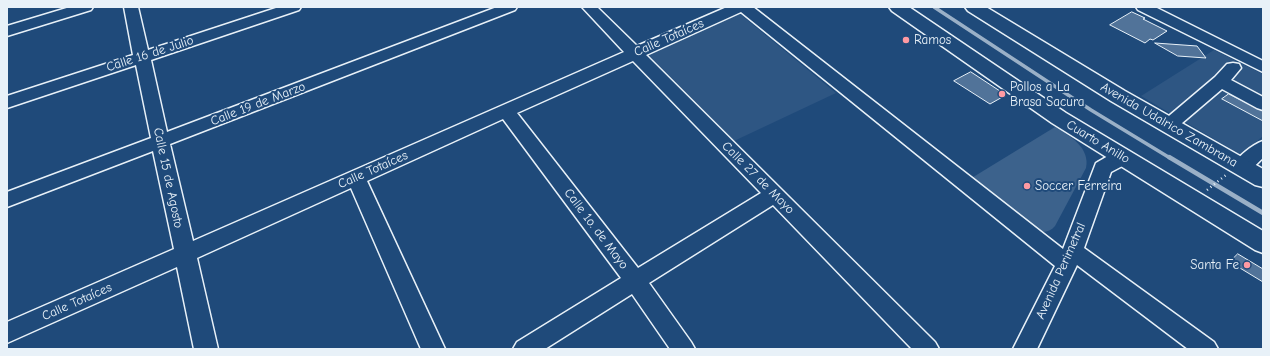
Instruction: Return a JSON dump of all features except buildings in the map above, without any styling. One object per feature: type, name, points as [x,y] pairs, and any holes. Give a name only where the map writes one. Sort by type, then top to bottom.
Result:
[{"type":"highway","name":"Cuarto Anillo","points":[[898,7],[1059,118],[1263,243]]},
{"type":"highway","name":"Avenida Udalrico Zambrana","points":[[974,7],[1118,96],[1169,125],[1234,171],[1263,179]]},
{"type":"street","points":[[7,31],[86,7]]},
{"type":"street","name":"Calle 15 de Agosto","points":[[131,7],[206,349]]},
{"type":"street","name":"Calle 16 de Julio","points":[[7,102],[294,7]]},
{"type":"street","name":"Calle 19 de Marzo","points":[[7,200],[510,7]]},
{"type":"street","name":"Calle 27 de Mayo","points":[[589,7],[927,349]]},
{"type":"street","name":"Calle Totaíces","points":[[7,333],[739,7]]},
{"type":"street","points":[[744,7],[1070,258],[1206,349]]},
{"type":"street","points":[[1143,7],[1263,66]]},
{"type":"street","points":[[1169,125],[1233,68]]},
{"type":"street","points":[[1220,81],[1263,104]]},
{"type":"street","name":"Calle 1o. de Mayo","points":[[506,111],[635,281],[678,347]]},
{"type":"street","points":[[1234,171],[1263,148]]},
{"type":"street","name":"Avenida Perimetral","points":[[1025,349],[1070,258],[1103,168],[1123,157]]},
{"type":"street","points":[[356,177],[433,349]]},
{"type":"street","points":[[525,349],[774,195]]},
{"type":"path","points":[[1207,190],[1234,171]]},
{"type":"shaded area","points":[[740,14],[836,93],[734,141],[645,54]]},
{"type":"shaded area","points":[[1214,50],[1263,74],[1263,136],[1241,155],[1141,96]]},
{"type":"shaded area","name":"Soccer Ferreira","points":[[1055,127],[1078,143],[1085,154],[1086,168],[1055,226],[1049,231],[1039,232],[970,179]]},
{"type":"waterway","points":[[934,7],[1091,110],[1170,158]]},
{"type":"waterway","points":[[1169,157],[1263,213]]},
{"type":"place","name":"Ramos","points":[[906,40]]},
{"type":"place","name":"Pollos a La Brasa Sacura","points":[[1002,94]]},
{"type":"place","name":"Soccer Ferreira","points":[[1027,186]]},
{"type":"place","name":"Santa Fe","points":[[1247,265]]}]
